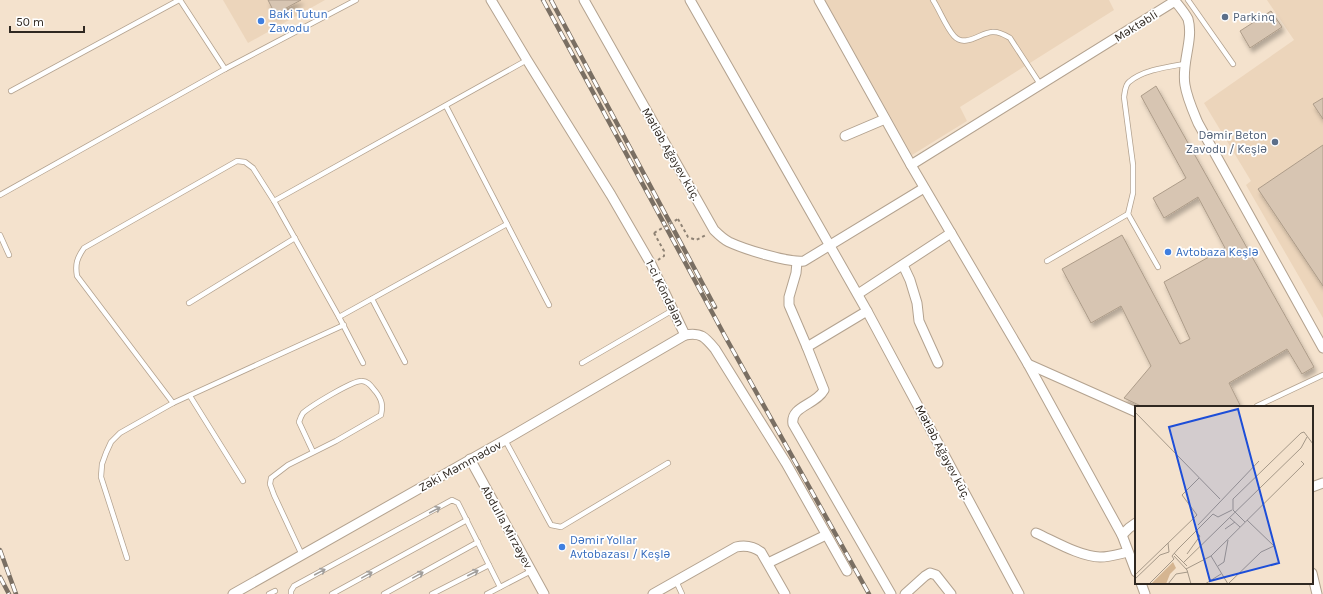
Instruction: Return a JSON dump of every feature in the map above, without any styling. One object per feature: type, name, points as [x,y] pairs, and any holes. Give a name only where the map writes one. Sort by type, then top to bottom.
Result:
[{"type":"street","name":"1-ci Köndələn","points":[[492,0],[648,258],[685,335],[693,333],[701,335],[715,349],[786,463],[847,571]]},
{"type":"street","name":"Mətləb Ağayev küç.","points":[[584,0],[714,230],[728,241],[743,248],[797,262]]},
{"type":"street","name":"Mətləb Ağayev küç.","points":[[690,0],[829,246],[858,294],[1019,594]]},
{"type":"street","points":[[819,0],[924,188],[1028,364],[1122,535],[1135,570]]},
{"type":"street","name":"Məktəbli","points":[[911,165],[1176,0],[1188,20],[1189,31],[1184,64],[1184,84],[1191,107],[1198,123],[1323,348]]},
{"type":"street","points":[[845,136],[885,119]]},
{"type":"street","points":[[891,594],[793,424],[792,418],[794,413],[822,395],[824,390],[808,346],[789,305],[789,297],[796,274],[797,262],[811,258],[924,188]]},
{"type":"street","points":[[858,294],[951,233]]},
{"type":"street","points":[[903,265],[910,280],[917,304],[919,321],[938,363]]},
{"type":"street","points":[[808,346],[867,311]]},
{"type":"street","name":"Zəki Məmmədov","points":[[233,594],[505,440],[685,335]]},
{"type":"street","points":[[1028,364],[1135,412]]},
{"type":"street","name":"Abdulla Mirzəyev","points":[[470,460],[544,594]]},
{"type":"street","points":[[1313,487],[1323,483]]},
{"type":"street","points":[[1122,535],[1135,524]]},
{"type":"street","points":[[1036,533],[1086,555],[1109,557],[1128,552]]},
{"type":"street","points":[[768,563],[826,535]]},
{"type":"street","points":[[653,594],[736,547],[749,546],[756,548],[761,552],[785,594]]},
{"type":"street","points":[[905,594],[930,573],[936,575],[951,594]]},
{"type":"street","points":[[1313,577],[1317,594]]},
{"type":"street","points":[[1141,584],[1145,594]]},
{"type":"lane","points":[[11,91],[180,0],[225,69]]},
{"type":"lane","points":[[0,195],[225,69],[356,0]]},
{"type":"lane","points":[[933,0],[954,35],[959,40],[967,41],[992,32],[1002,33],[1010,38],[1040,84]]},
{"type":"lane","points":[[1188,0],[1233,64]]},
{"type":"lane","points":[[274,201],[527,60]]},
{"type":"lane","points":[[1158,267],[1128,214],[1133,193],[1133,165],[1124,97],[1125,89],[1129,82],[1150,71],[1184,64]]},
{"type":"lane","points":[[446,106],[549,305]]},
{"type":"lane","points":[[173,402],[77,276],[77,257],[84,248],[237,161],[245,162],[253,168],[274,201],[344,325],[363,363]]},
{"type":"lane","points":[[1047,261],[1128,214]]},
{"type":"lane","points":[[339,317],[507,224]]},
{"type":"lane","points":[[0,235],[9,255]]},
{"type":"lane","points":[[189,303],[295,238]]},
{"type":"lane","points":[[372,299],[405,362]]},
{"type":"lane","points":[[582,364],[673,310]]},
{"type":"lane","points":[[127,558],[101,477],[102,464],[111,442],[120,433],[173,402],[190,396],[344,325]]},
{"type":"lane","points":[[1257,406],[1323,375]]},
{"type":"lane","points":[[302,555],[270,484],[271,478],[288,465],[313,452],[381,415],[383,406],[378,395],[364,380],[355,381],[302,414],[299,422],[313,452]]},
{"type":"lane","points":[[190,396],[243,481]]},
{"type":"lane","points":[[505,440],[551,525],[561,527],[668,463]]},
{"type":"lane","points":[[291,594],[294,586],[452,500],[458,503],[500,587]]},
{"type":"lane","points":[[332,594],[467,520]]},
{"type":"lane","points":[[384,594],[478,542]]},
{"type":"lane","points":[[432,594],[489,564]]},
{"type":"lane","points":[[487,594],[531,570]]},
{"type":"lane","points":[[676,581],[682,594]]},
{"type":"lane","points":[[269,594],[275,591]]},
{"type":"path","points":[[664,251],[654,233],[678,219],[688,237],[696,240],[714,230]]},
{"type":"shaded area","name":"Baki Tutun Zavodu","points":[[223,0],[325,0],[248,43]]},
{"type":"shaded area","points":[[825,0],[1109,0],[1114,10],[960,107],[967,121],[912,155]]},
{"type":"shaded area","name":"Dəmir Beton Zavodu / Keşlə","points":[[1267,0],[1323,0],[1323,318],[1246,185],[1251,181],[1204,103],[1294,40]]},
{"type":"building","points":[[268,0],[301,0],[275,14]]},
{"type":"building","points":[[1271,11],[1282,27],[1250,48],[1240,31]]},
{"type":"building","points":[[1156,86],[1314,367],[1302,374],[1287,349],[1229,383],[1240,406],[1141,406],[1124,398],[1151,366],[1121,306],[1091,323],[1062,269],[1122,235],[1180,344],[1190,339],[1164,282],[1225,248],[1198,197],[1164,218],[1153,198],[1186,178],[1141,96]]},
{"type":"building","points":[[1323,98],[1323,119],[1313,104]]},
{"type":"building","points":[[1323,145],[1323,286],[1258,189]]},
{"type":"railway","points":[[543,0],[726,338],[869,594]]},
{"type":"railway","points":[[551,0],[715,307]]},
{"type":"railway","points":[[0,550],[16,594]]},
{"type":"railway","points":[[0,577],[9,594]]},
{"type":"place","name":"Parkinq","points":[[1225,17]]},
{"type":"place","name":"Baki Tutun Zavodu","points":[[261,21]]},
{"type":"place","name":"Dəmir Beton Zavodu / Keşlə","points":[[1275,142]]},
{"type":"place","name":"Avtobaza Keşlə","points":[[1168,252]]},
{"type":"place","name":"Dəmir Yollar Avtobazası / Keşlə","points":[[562,547]]}]
